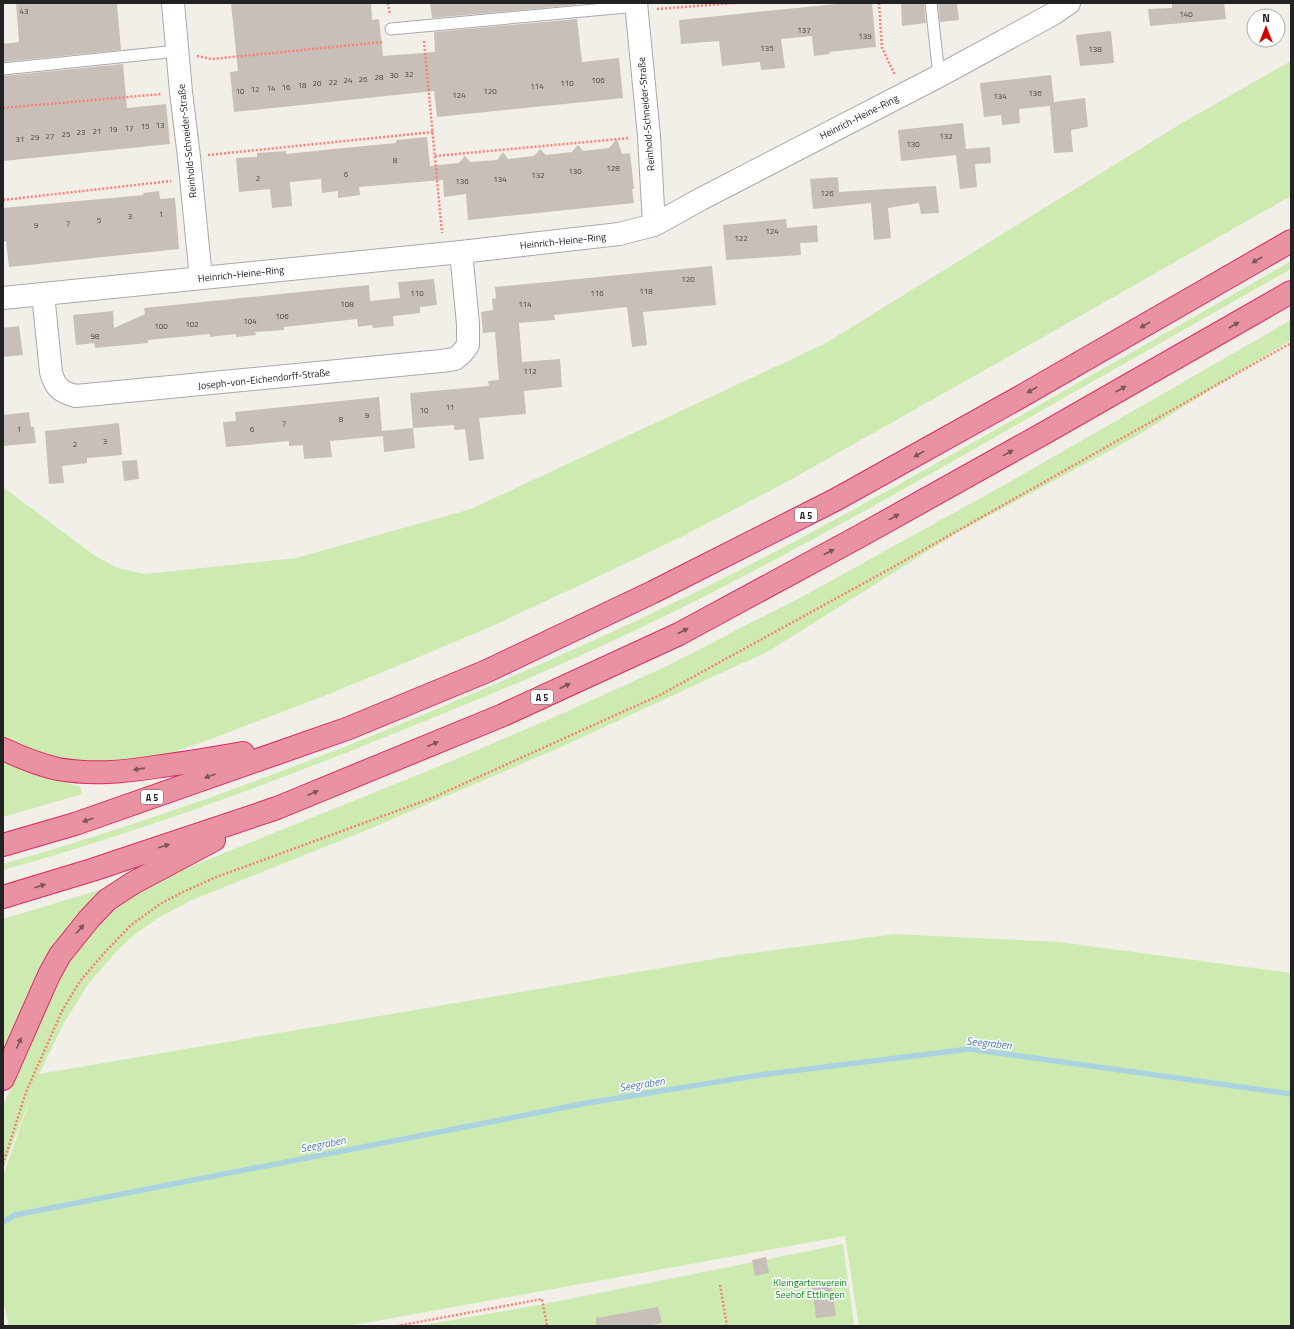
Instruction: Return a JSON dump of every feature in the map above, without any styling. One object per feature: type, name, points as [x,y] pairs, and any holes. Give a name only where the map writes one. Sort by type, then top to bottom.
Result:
[{"type":"highway","name":"A 5","points":[[3,845],[75,824],[349,728],[487,670],[653,592],[835,500],[1020,397],[1291,241]]},
{"type":"highway","name":"A 5","points":[[3,897],[92,870],[277,808],[503,715],[679,634],[896,516],[1291,292]]},
{"type":"highway","points":[[3,749],[36,763],[57,768],[83,772],[114,773],[300,744]]},
{"type":"highway","points":[[3,1078],[49,975],[60,955],[89,919],[108,900],[133,882],[277,808]]},
{"type":"street","name":"Reinhold-Schneider-Straße","points":[[173,3],[201,278]]},
{"type":"street","name":"Heinrich-Heine-Ring","points":[[3,298],[453,253],[619,234],[654,226],[708,196],[939,76],[1053,14],[1069,3]]},
{"type":"street","name":"Reinhold-Schneider-Straße","points":[[637,5],[649,136],[654,226]]},
{"type":"street","name":"Joseph-von-Eichendorff-Straße","points":[[43,294],[53,380],[56,386],[65,393],[76,396],[441,361],[455,359],[468,345],[468,324],[453,253]]},
{"type":"lane","points":[[931,3],[939,76]]},
{"type":"lane","points":[[391,29],[637,5]]},
{"type":"lane","points":[[3,68],[177,51]]},
{"type":"path","points":[[637,5],[658,9],[736,3]]},
{"type":"path","points":[[879,3],[882,48],[904,94]]},
{"type":"path","points":[[422,26],[435,156],[453,253]]},
{"type":"path","points":[[177,51],[212,59],[392,41],[391,29]]},
{"type":"path","points":[[3,108],[162,94],[162,89]]},
{"type":"path","points":[[189,157],[433,132]]},
{"type":"path","points":[[435,156],[649,136]]},
{"type":"path","points":[[3,200],[191,179]]},
{"type":"path","points":[[3,1164],[26,1092],[62,1011],[80,981],[131,925],[160,904],[214,878],[432,798],[660,695],[886,571],[1291,343]]},
{"type":"path","points":[[720,1285],[727,1326]]},
{"type":"path","points":[[397,1326],[542,1299],[547,1326]]},
{"type":"green space","points":[[1291,61],[1291,196],[783,484],[681,537],[490,627],[324,696],[159,757],[127,764],[67,761],[40,754],[3,738],[3,487],[94,555],[117,568],[145,574],[296,558],[471,509],[826,343],[1182,123]]},
{"type":"green space","points":[[1291,261],[1291,269],[914,483],[719,589],[619,638],[480,699],[298,771],[152,824],[53,856],[3,870],[3,864],[125,827],[304,763],[511,677],[692,594],[867,502]]},
{"type":"green space","points":[[1291,320],[1291,340],[1135,437],[955,534],[769,651],[559,748],[367,830],[192,900],[158,918],[134,935],[122,946],[89,983],[64,1023],[39,1074],[737,955],[894,934],[1059,942],[1291,973],[1291,1326],[859,1326],[845,1236],[349,1326],[9,1326],[3,1300],[3,1176],[35,1085],[3,1169],[3,1106],[56,983],[71,958],[89,933],[115,907],[162,878],[440,766],[559,715],[667,666],[807,594],[1006,484]]},
{"type":"green space","points":[[3,759],[80,787],[82,794],[3,817]]},
{"type":"green space","points":[[106,889],[3,1055],[3,919]]},
{"type":"green space","name":"Kleingartenverein Seehof Ettlingen","points":[[843,1244],[854,1326],[418,1326],[544,1304]]},
{"type":"building","points":[[16,3],[117,3],[121,50],[3,62],[3,44],[19,42]]},
{"type":"building","points":[[231,3],[371,3],[372,20],[379,19],[383,56],[435,52],[434,32],[577,19],[582,62],[619,58],[623,98],[437,117],[434,91],[234,112],[230,72],[238,71]]},
{"type":"building","points":[[430,3],[575,3],[576,5],[432,18]]},
{"type":"building","points":[[846,3],[872,3],[876,47],[829,52],[830,54],[814,56],[812,36],[781,39],[785,68],[761,70],[760,62],[722,66],[719,41],[681,44],[679,20]]},
{"type":"building","points":[[901,3],[924,3],[926,23],[902,26]]},
{"type":"building","points":[[938,3],[957,3],[959,20],[940,22]]},
{"type":"building","points":[[1172,3],[1224,3],[1226,19],[1150,26],[1148,9],[1172,8]]},
{"type":"building","points":[[1111,31],[1114,63],[1080,66],[1076,35]]},
{"type":"building","points":[[123,64],[127,108],[166,104],[170,144],[3,161],[3,76]]},
{"type":"building","points":[[1051,75],[1054,102],[1085,98],[1088,127],[1071,130],[1073,152],[1054,153],[1050,106],[1019,109],[1020,123],[1002,125],[1001,115],[984,117],[980,83]]},
{"type":"building","points":[[963,123],[966,149],[990,147],[991,163],[975,164],[977,187],[960,189],[956,155],[901,161],[898,130]]},
{"type":"building","points":[[427,137],[430,166],[459,163],[465,156],[470,162],[497,160],[503,152],[508,159],[534,156],[540,149],[546,155],[572,152],[578,145],[583,151],[609,148],[617,139],[622,154],[630,153],[634,203],[468,220],[466,194],[444,197],[443,180],[359,187],[360,195],[338,198],[338,191],[322,193],[321,179],[290,182],[292,206],[272,208],[270,189],[239,192],[236,158],[257,157],[257,153],[286,151],[286,154],[396,143],[396,140]]},
{"type":"building","points":[[838,177],[839,192],[936,186],[939,213],[921,214],[919,203],[888,208],[891,238],[874,240],[871,203],[813,209],[810,179]]},
{"type":"building","points":[[159,191],[160,199],[175,198],[179,249],[9,267],[6,241],[3,241],[3,208],[144,195],[143,193]]},
{"type":"building","points":[[786,219],[787,228],[817,225],[818,242],[800,243],[801,255],[726,260],[723,225]]},
{"type":"building","points":[[712,266],[716,305],[643,312],[647,345],[632,347],[627,307],[554,315],[555,320],[519,323],[522,362],[560,359],[562,387],[524,391],[526,414],[479,418],[484,459],[469,461],[465,429],[454,430],[454,425],[413,428],[410,393],[489,386],[488,381],[499,380],[495,332],[483,333],[481,312],[493,310],[492,299],[496,298],[495,287]]},
{"type":"building","points":[[434,279],[437,305],[420,307],[420,313],[393,316],[394,326],[373,328],[372,325],[358,327],[357,319],[284,327],[284,330],[255,332],[256,335],[236,337],[236,334],[210,337],[210,334],[148,340],[148,343],[95,348],[94,343],[76,345],[73,315],[113,311],[114,328],[145,314],[144,308],[369,285],[370,301],[400,298],[398,282]]},
{"type":"building","points":[[19,326],[23,355],[3,357],[3,328]]},
{"type":"building","points":[[379,397],[382,431],[413,428],[415,448],[384,452],[383,436],[330,441],[332,457],[304,459],[303,445],[289,446],[289,441],[226,447],[223,422],[236,421],[235,412]]},
{"type":"building","points":[[29,412],[31,427],[34,427],[36,443],[3,446],[3,415]]},
{"type":"building","points":[[119,423],[122,455],[87,458],[87,463],[62,466],[64,483],[49,484],[45,431]]},
{"type":"building","points":[[137,460],[139,479],[124,481],[122,461]]},
{"type":"building","points":[[766,1257],[769,1273],[755,1276],[752,1260]]},
{"type":"building","points":[[831,1283],[836,1316],[816,1318],[812,1285]]},
{"type":"building","points":[[658,1307],[662,1323],[645,1326],[596,1326],[596,1318]]},
{"type":"waterway","name":"Seegraben","points":[[3,1222],[15,1215],[587,1103],[760,1075],[969,1049],[1291,1094]]}]
